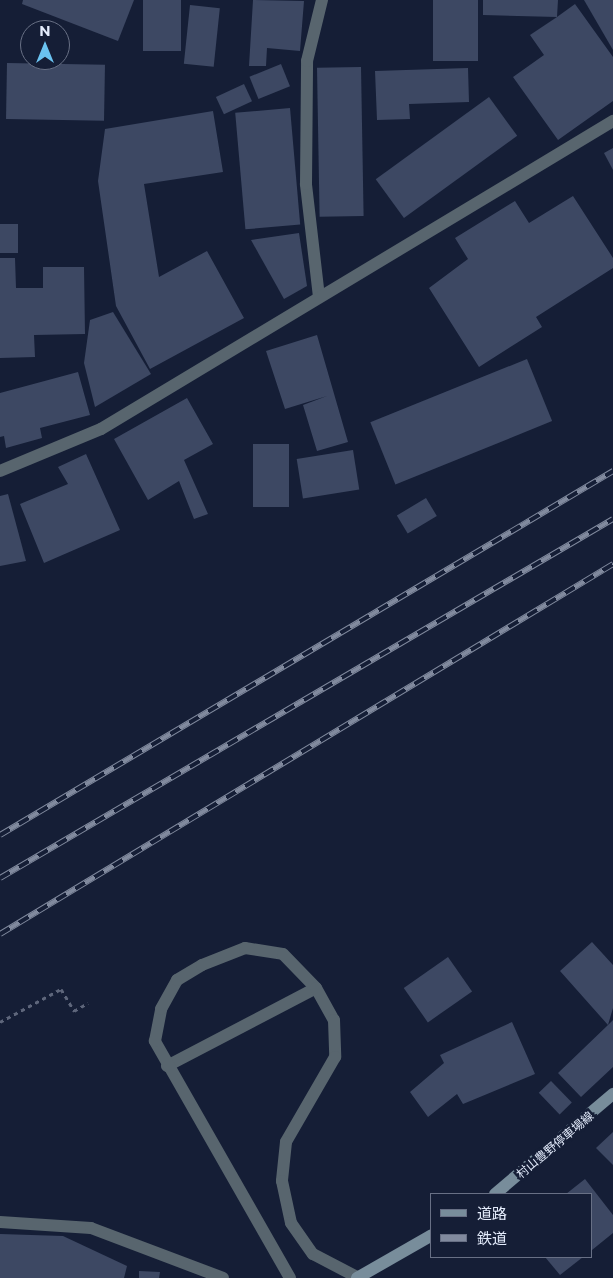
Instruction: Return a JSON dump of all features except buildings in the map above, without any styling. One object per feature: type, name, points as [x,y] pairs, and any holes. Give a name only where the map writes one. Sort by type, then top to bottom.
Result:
[{"type":"main road","name":"村山豊野停車場線","points":[[496,1193],[613,1094]]},
{"type":"main road","points":[[358,1278],[430,1236]]},
{"type":"street","points":[[319,297],[306,184],[307,61],[322,0]]},
{"type":"street","points":[[0,471],[101,429],[613,121]]},
{"type":"street","points":[[290,1278],[167,1066],[155,1041],[161,1009],[177,980],[202,965],[245,948],[283,954],[316,988],[334,1020],[335,1057],[286,1142],[282,1181],[292,1223],[313,1254],[358,1278]]},
{"type":"street","points":[[167,1066],[316,988]]},
{"type":"street","points":[[0,1222],[91,1228],[223,1278]]},
{"type":"path","points":[[0,1022],[62,989],[74,1011],[88,1003]]},
{"type":"railway","points":[[0,835],[613,471]]},
{"type":"railway","points":[[0,878],[613,519]]},
{"type":"railway","points":[[0,934],[613,564]]}]
